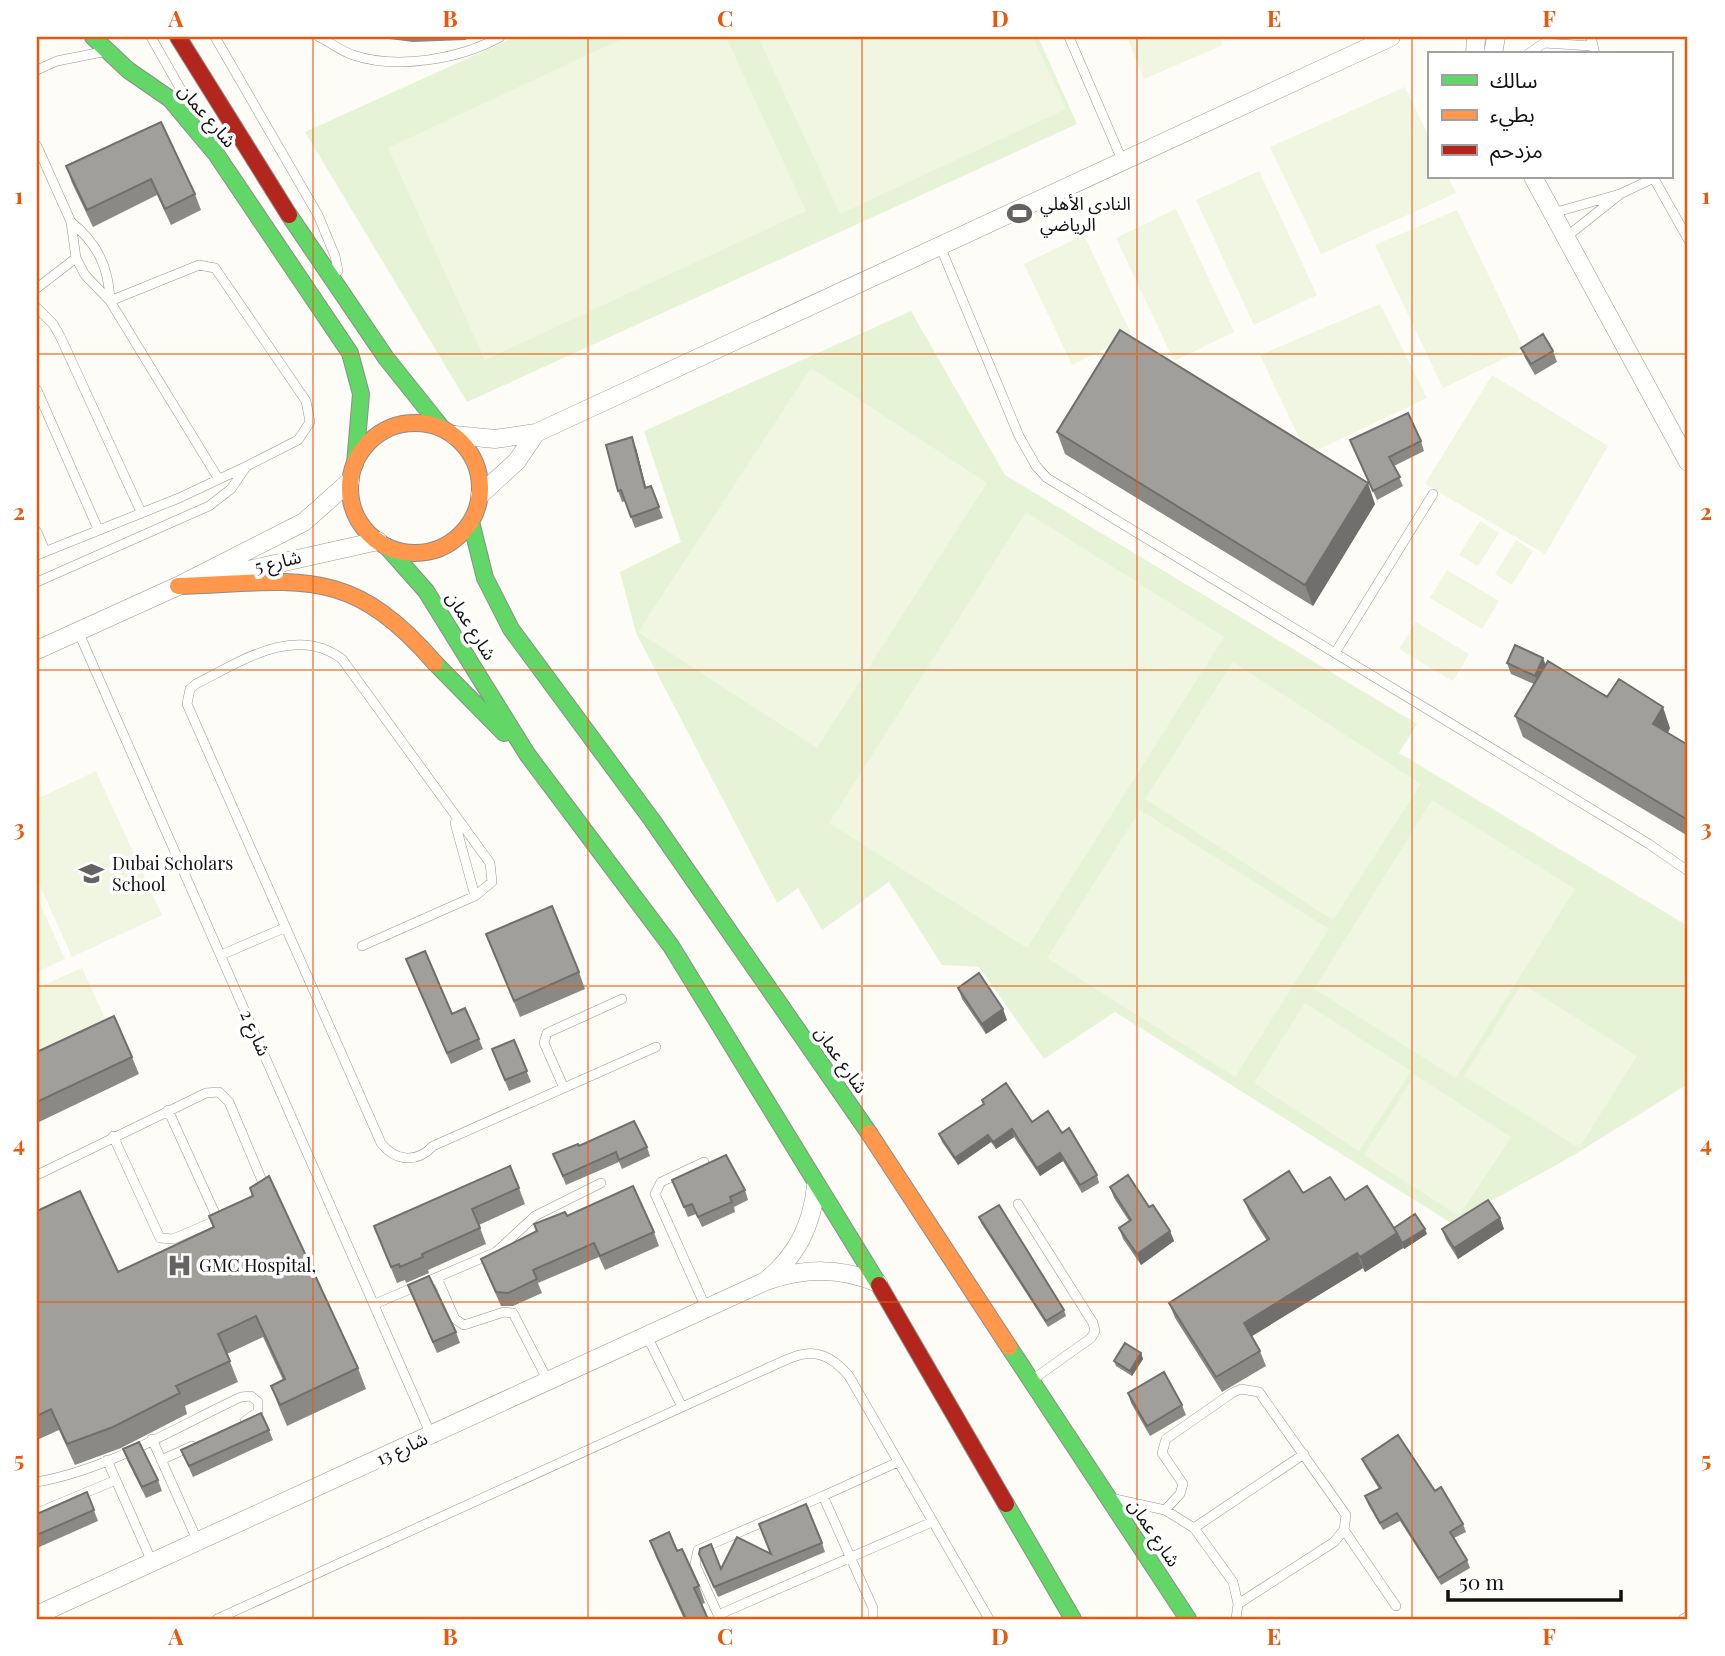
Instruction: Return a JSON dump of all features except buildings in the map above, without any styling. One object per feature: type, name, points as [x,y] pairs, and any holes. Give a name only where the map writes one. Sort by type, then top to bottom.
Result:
[{"type":"street","name":"شارع عمان","points":[[93,37],[170,99],[216,154],[350,353],[361,376],[362,405],[353,473]]},
{"type":"street","name":"شارع عمان","points":[[178,37],[280,202],[340,286],[386,358],[448,432]]},
{"type":"street","points":[[448,432],[466,447],[475,462],[480,495],[471,522],[454,539],[433,551],[401,552],[382,544],[359,522],[353,509],[353,473],[376,436],[390,428],[407,423],[495,439],[536,433],[1391,37]]},
{"type":"street","points":[[1534,178],[1688,461]]},
{"type":"street","points":[[480,495],[517,461],[536,433]]},
{"type":"street","name":"شارع 5","points":[[37,650],[178,586],[304,522],[353,473]]},
{"type":"street","name":"شارع عمان","points":[[471,522],[483,576],[493,601],[511,629],[652,820],[866,1129],[1188,1619]]},
{"type":"street","name":"شارع عمان","points":[[382,544],[441,611],[527,754],[671,946],[878,1283],[1073,1619]]},
{"type":"street","name":"شارع 5","points":[[178,586],[334,549],[382,544]]},
{"type":"street","points":[[178,586],[301,583],[332,586],[357,595],[393,617],[475,706],[527,754]]},
{"type":"street","name":"شارع 13","points":[[766,1281],[780,1269],[802,1240],[809,1223],[816,1186]]},
{"type":"street","name":"شارع 13","points":[[37,1615],[766,1281],[797,1272],[830,1270],[878,1283]]},
{"type":"lane","points":[[151,37],[216,154]]},
{"type":"lane","points":[[215,37],[284,152],[327,233],[335,256],[340,286]]},
{"type":"lane","points":[[319,37],[353,55],[388,60],[425,60],[460,53],[500,37]]},
{"type":"lane","points":[[1069,37],[1122,160]]},
{"type":"lane","points":[[1531,52],[1544,43],[1593,46]]},
{"type":"lane","points":[[37,69],[75,56],[108,51]]},
{"type":"lane","points":[[37,146],[71,222],[76,258],[96,289],[110,301],[218,478]]},
{"type":"lane","points":[[1553,213],[1620,194],[1654,178],[1688,239]]},
{"type":"lane","points":[[1565,238],[1620,194]]},
{"type":"lane","points":[[71,222],[93,243],[101,256],[108,278],[110,301]]},
{"type":"lane","points":[[940,246],[1019,436],[1036,466],[1061,488],[1649,844],[1688,871]]},
{"type":"lane","points":[[37,288],[76,258]]},
{"type":"lane","points":[[37,532],[41,553],[141,512],[247,466],[304,435],[311,415],[306,401],[220,272],[210,265],[199,265],[110,301]]},
{"type":"lane","points":[[37,308],[53,324],[60,336],[141,512]]},
{"type":"lane","points":[[37,390],[98,529]]},
{"type":"lane","points":[[37,582],[209,506],[231,489],[247,466]]},
{"type":"lane","points":[[1335,653],[1433,494]]},
{"type":"lane","points":[[37,642],[78,631]]},
{"type":"lane","name":"شارع 2","points":[[78,631],[431,1435]]},
{"type":"lane","points":[[362,946],[475,896],[492,882],[493,872],[490,863],[454,817],[350,670],[331,651],[306,643],[283,645],[196,684],[187,696],[189,711],[381,1143],[396,1157],[416,1158],[433,1146],[656,1047]]},
{"type":"lane","points":[[454,817],[475,896]]},
{"type":"lane","points":[[221,955],[284,928]]},
{"type":"lane","points":[[564,1088],[544,1043],[547,1033],[622,999]]},
{"type":"lane","points":[[37,1175],[206,1093],[219,1092],[224,1096],[262,1183],[264,1190],[258,1201]]},
{"type":"lane","points":[[168,1111],[218,1220]]},
{"type":"lane","points":[[113,1136],[160,1238],[173,1239],[229,1214]]},
{"type":"lane","points":[[704,1162],[662,1182],[655,1194],[706,1308]]},
{"type":"lane","points":[[375,1304],[496,1252],[535,1216],[601,1183]]},
{"type":"lane","points":[[1018,1203],[1093,1323],[1095,1331],[1091,1338],[1031,1381]]},
{"type":"lane","points":[[437,1278],[455,1319],[464,1325],[504,1312],[513,1313],[548,1381]]},
{"type":"lane","points":[[647,1336],[682,1407]]},
{"type":"lane","points":[[217,1619],[788,1359],[821,1352],[836,1361],[849,1376],[989,1619]]},
{"type":"lane","points":[[1165,1510],[1180,1494],[1183,1484],[1164,1458],[1164,1442],[1241,1389],[1259,1392],[1266,1398],[1346,1515],[1344,1530],[1334,1542],[1238,1604]]},
{"type":"lane","points":[[37,1482],[62,1477],[107,1460],[241,1397],[251,1396],[258,1402],[258,1412],[240,1424]]},
{"type":"lane","points":[[152,1439],[198,1542]]},
{"type":"lane","points":[[161,1460],[206,1440]]},
{"type":"lane","points":[[1194,1528],[1304,1454]]},
{"type":"lane","points":[[107,1460],[152,1562]]},
{"type":"lane","points":[[898,1462],[698,1550],[695,1564],[719,1617],[932,1522]]},
{"type":"lane","points":[[37,1513],[116,1480]]},
{"type":"lane","points":[[823,1496],[873,1608],[873,1619]]},
{"type":"lane","points":[[1107,1498],[1165,1510],[1194,1528],[1233,1582],[1238,1604],[1236,1619]]},
{"type":"lane","points":[[1344,1530],[1396,1606]]},
{"type":"lane","points":[[1682,1619],[1688,1616]]},
{"type":"green space","points":[[515,37],[1038,37],[1077,124],[467,402],[305,132]]},
{"type":"green space","points":[[626,37],[726,37],[806,211],[485,360],[388,148]]},
{"type":"green space","points":[[758,37],[1033,37],[1066,109],[840,214]]},
{"type":"green space","points":[[1127,37],[1219,37],[1223,45],[1144,79]]},
{"type":"green space","points":[[1405,87],[1428,135],[1428,178],[1448,178],[1456,193],[1321,254],[1270,147]]},
{"type":"green space","points":[[1259,171],[1317,295],[1254,325],[1196,200]]},
{"type":"green space","points":[[1176,209],[1234,332],[1174,361],[1116,238]]},
{"type":"green space","points":[[1457,210],[1524,349],[1443,388],[1375,245]]},
{"type":"green space","points":[[1084,235],[1132,336],[1072,365],[1024,264]]},
{"type":"green space","points":[[1380,304],[1427,398],[1307,455],[1260,355]]},
{"type":"green space","points":[[911,311],[1005,475],[1417,724],[1399,753],[1688,926],[1688,1084],[1574,1155],[1451,1223],[1115,1012],[1044,1059],[979,967],[942,965],[889,882],[822,930],[798,888],[777,903],[636,633],[620,572],[681,542],[644,431]]},
{"type":"green space","points":[[811,368],[987,483],[817,748],[638,632]]},
{"type":"green space","points":[[1492,375],[1608,446],[1545,554],[1425,484]]},
{"type":"green space","points":[[1026,512],[1224,637],[1027,948],[829,823]]},
{"type":"green space","points":[[1480,521],[1499,533],[1478,566],[1459,555]]},
{"type":"green space","points":[[1516,540],[1533,551],[1512,585],[1495,574]]},
{"type":"green space","points":[[1447,570],[1499,601],[1482,629],[1430,598]]},
{"type":"green space","points":[[1416,622],[1469,654],[1453,681],[1399,649]]},
{"type":"green space","points":[[1233,662],[1421,784],[1333,920],[1145,799]]},
{"type":"green space","points":[[96,771],[162,915],[72,957],[37,879],[37,799]]},
{"type":"green space","points":[[1432,800],[1575,889],[1456,1078],[1314,989]]},
{"type":"green space","points":[[1140,810],[1329,929],[1235,1077],[1047,958]]},
{"type":"green space","points":[[37,897],[65,959],[37,972]]},
{"type":"green space","points":[[82,968],[108,1025],[37,1057],[37,988]]},
{"type":"green space","points":[[1522,984],[1637,1056],[1579,1148],[1464,1076]]},
{"type":"green space","points":[[1305,1003],[1411,1071],[1359,1151],[1254,1083]]},
{"type":"green space","points":[[1415,1075],[1511,1137],[1459,1216],[1364,1155]]},
{"type":"traffic: fast","points":[[93,37],[128,70],[170,99],[216,154],[350,353],[361,394],[355,464]]},
{"type":"traffic: fast","points":[[289,215],[386,358],[442,428]]},
{"type":"traffic: fast","points":[[471,522],[485,578],[511,629],[652,820],[869,1133]]},
{"type":"traffic: fast","points":[[387,547],[426,591],[527,754],[671,946],[879,1285]]},
{"type":"traffic: fast","points":[[435,663],[504,733]]},
{"type":"traffic: fast","points":[[1009,1347],[1188,1619]]},
{"type":"traffic: fast","points":[[1006,1504],[1073,1619]]},
{"type":"traffic: slow","points":[[415,423],[440,428],[461,442],[475,463],[480,488],[475,513],[461,534],[440,548],[415,553],[390,548],[369,534],[355,513],[350,488],[355,463],[369,442],[390,428],[415,423]]},
{"type":"traffic: slow","points":[[178,586],[257,582],[319,585],[348,594],[375,608],[404,631],[435,663]]},
{"type":"traffic: slow","points":[[869,1133],[1009,1347]]},
{"type":"traffic: jam","points":[[178,37],[289,215]]},
{"type":"traffic: jam","points":[[879,1285],[1006,1504]]},
{"type":"place","name":"النادي الأهلي الرياضي","points":[[1020,214]]},
{"type":"place","name":"Dubai Scholars School","points":[[92,874]]},
{"type":"place","name":"GMC Hospital,","points":[[179,1266]]}]
